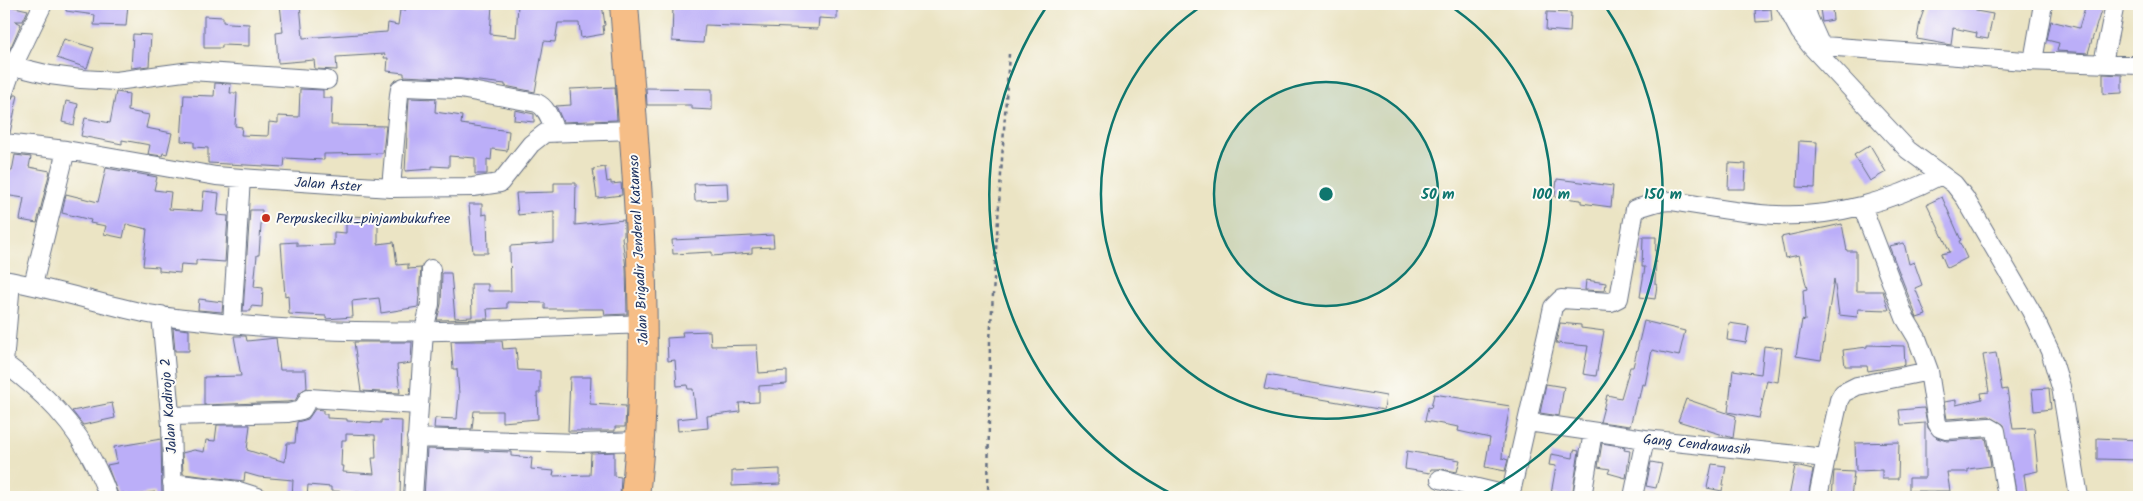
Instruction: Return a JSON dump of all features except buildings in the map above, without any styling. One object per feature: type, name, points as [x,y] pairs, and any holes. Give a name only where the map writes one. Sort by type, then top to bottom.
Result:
[{"type":"main road","name":"Jalan Brigadir Jenderal Katamso","points":[[624,4],[644,324],[635,497]]},
{"type":"street","points":[[4,92],[13,66],[43,4]]},
{"type":"street","points":[[1785,4],[1800,32],[1816,45],[1908,150],[1954,184],[1965,198],[2031,310],[2050,350],[2061,388],[2079,497]]},
{"type":"street","points":[[1804,4],[1816,45]]},
{"type":"street","points":[[2033,61],[2043,4]]},
{"type":"street","points":[[2103,63],[2116,4]]},
{"type":"street","points":[[1816,45],[2033,61],[2139,65]]},
{"type":"street","points":[[13,66],[50,75],[116,81],[191,71],[328,80]]},
{"type":"street","points":[[391,188],[399,95],[400,89],[404,87],[460,90],[537,103],[547,111],[556,133]]},
{"type":"street","name":"Jalan Aster","points":[[4,143],[66,150],[216,176],[391,188],[473,187],[500,183],[531,144],[545,134],[633,130]]},
{"type":"street","points":[[33,285],[66,150]]},
{"type":"street","points":[[1440,479],[1510,497],[1553,307],[1561,299],[1612,302],[1619,298],[1635,208],[1671,201],[1776,216],[1806,215],[1862,206],[1912,190],[1941,175]]},
{"type":"street","points":[[232,324],[241,178]]},
{"type":"street","points":[[1862,206],[1905,318],[1917,338],[1929,371],[1937,423],[1940,428],[1946,430],[1989,427],[1996,431],[2007,497]]},
{"type":"street","points":[[414,497],[418,406],[424,331],[430,304],[432,269]]},
{"type":"street","points":[[108,497],[87,449],[55,405],[30,382],[4,363],[8,281],[33,285],[146,313],[232,324],[295,328],[424,331],[644,324]]},
{"type":"street","name":"Jalan Kadirojo 2","points":[[162,315],[171,416],[172,490]]},
{"type":"street","points":[[1818,497],[1839,400],[1843,392],[1857,386],[1929,371]]},
{"type":"street","points":[[171,416],[288,413],[302,410],[309,398],[418,406]]},
{"type":"street","name":"Gang Cendrawasih","points":[[1528,422],[1645,439],[1826,458]]},
{"type":"street","points":[[1582,497],[1593,432]]},
{"type":"street","points":[[416,438],[579,443],[639,441]]},
{"type":"street","points":[[1633,497],[1645,439]]},
{"type":"street","points":[[172,490],[239,491],[258,497]]},
{"type":"path","points":[[988,497],[990,340],[1009,54]]},
{"type":"place","name":"Perpuskecilku_pinjambukufree","points":[[266,218]]}]
